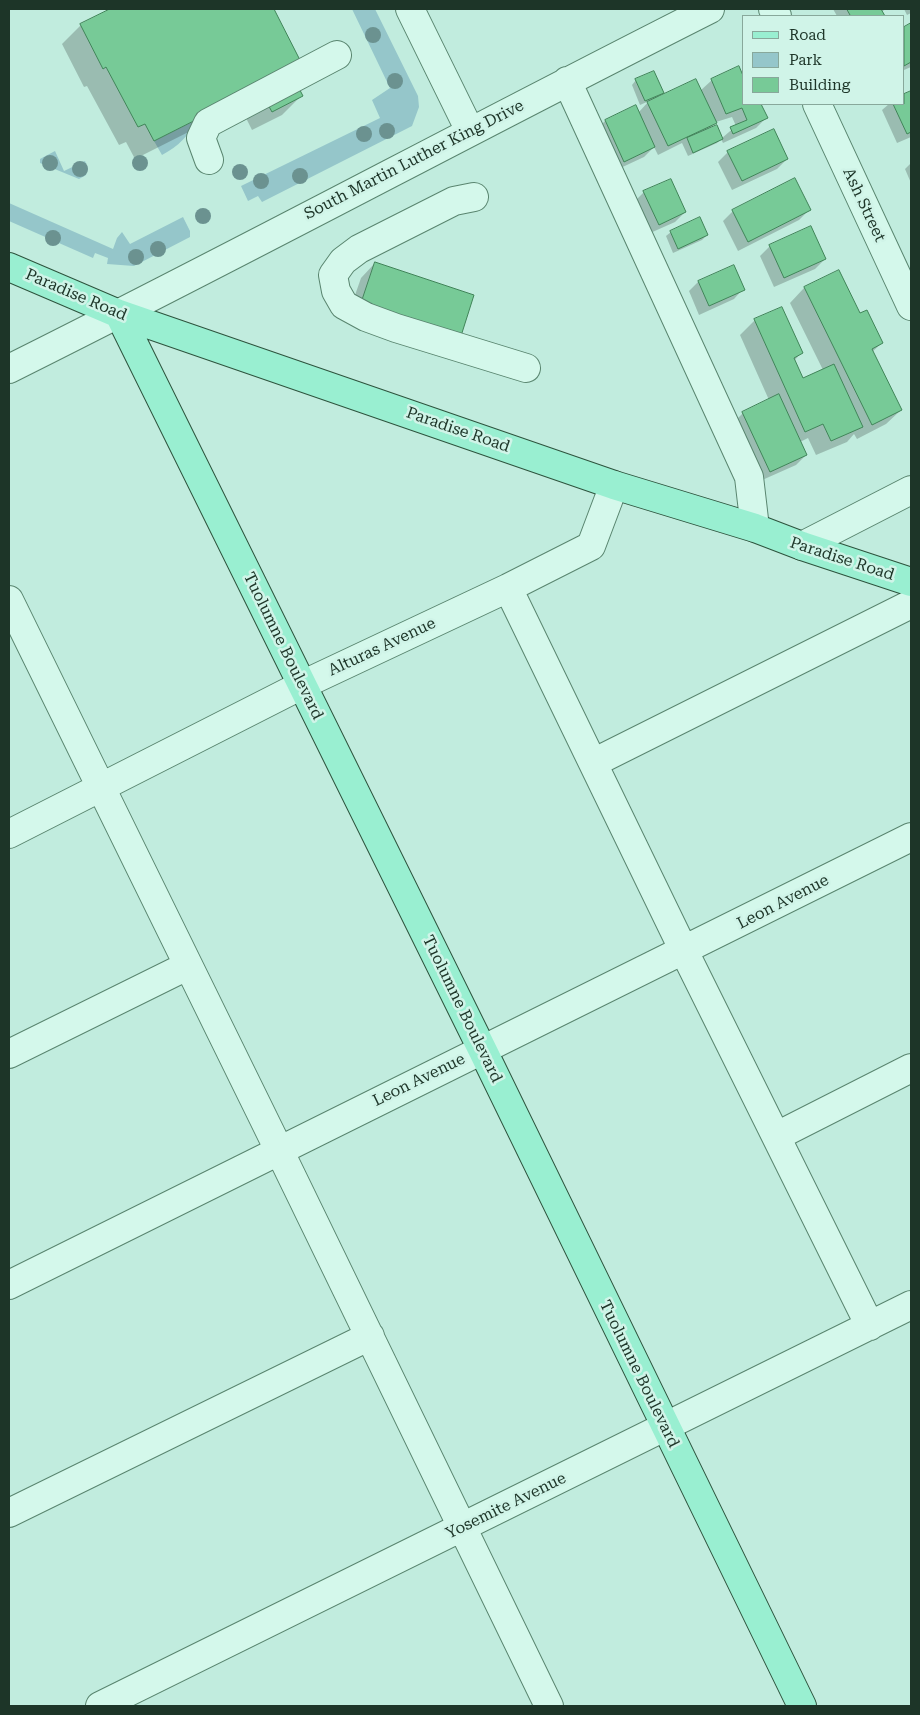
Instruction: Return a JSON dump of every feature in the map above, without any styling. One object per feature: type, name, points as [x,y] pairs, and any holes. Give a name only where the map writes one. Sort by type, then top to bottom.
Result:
[{"type":"main road","name":"Paradise Road","points":[[9,267],[119,314],[614,485],[755,528],[802,546],[911,582]]},
{"type":"main road","name":"Tuolumne Boulevard","points":[[119,314],[482,1049],[802,1706]]},
{"type":"street","points":[[410,9],[470,130]]},
{"type":"street","name":"South Martin Luther King Drive","points":[[9,369],[119,314],[470,130],[710,9]]},
{"type":"street","points":[[205,150],[208,123],[325,61]]},
{"type":"street","points":[[567,81],[749,477],[755,528]]},
{"type":"street","name":"Ash Street","points":[[817,105],[911,306]]},
{"type":"street","points":[[474,198],[454,201],[360,249],[343,261],[334,275],[336,291],[344,305],[366,317],[526,368]]},
{"type":"street","name":"Alturas Avenue","points":[[9,834],[302,685],[508,588],[591,546],[614,485]]},
{"type":"street","points":[[802,546],[911,490]]},
{"type":"street","points":[[508,588],[684,951],[870,1326]]},
{"type":"street","points":[[9,600],[370,1336],[544,1705]]},
{"type":"street","points":[[593,763],[911,604]]},
{"type":"street","name":"Leon Avenue","points":[[9,1285],[911,837]]},
{"type":"street","points":[[9,1054],[187,966]]},
{"type":"street","points":[[777,1136],[911,1068]]},
{"type":"street","name":"Yosemite Avenue","points":[[100,1706],[911,1305]]},
{"type":"street","points":[[9,1514],[370,1336]]},
{"type":"green space","points":[[352,9],[375,9],[418,96],[419,107],[412,126],[262,202],[258,196],[248,201],[241,186],[380,118],[372,100],[390,88]]},
{"type":"green space","points":[[198,119],[183,140],[162,155],[154,141]]},
{"type":"green space","points":[[55,151],[64,171],[85,161],[88,169],[86,175],[79,179],[40,163],[40,159]]},
{"type":"green space","points":[[9,203],[113,249],[117,238],[122,232],[130,244],[183,217],[190,231],[190,237],[134,266],[107,264],[108,258],[95,253],[93,258],[9,221]]},
{"type":"building","points":[[110,9],[274,9],[303,66],[290,71],[303,96],[272,112],[259,88],[154,141],[145,124],[138,127],[106,67],[103,69],[80,24]]},
{"type":"building","points":[[847,9],[881,9],[884,15],[850,15]]},
{"type":"building","points":[[911,23],[911,62],[905,65],[905,26]]},
{"type":"building","points":[[739,66],[742,73],[742,105],[762,105],[768,118],[733,134],[730,127],[747,120],[742,108],[726,114],[711,79]]},
{"type":"building","points":[[654,71],[664,93],[645,101],[635,79]]},
{"type":"building","points":[[696,79],[717,123],[668,146],[647,102]]},
{"type":"building","points":[[911,91],[911,132],[907,134],[893,105],[905,105],[905,94]]},
{"type":"building","points":[[636,105],[655,147],[624,162],[605,120]]},
{"type":"building","points":[[717,125],[723,139],[693,153],[687,138]]},
{"type":"building","points":[[774,129],[788,159],[742,181],[727,151]]},
{"type":"building","points":[[795,178],[811,210],[748,242],[732,210]]},
{"type":"building","points":[[671,179],[686,212],[659,225],[643,191]]},
{"type":"building","points":[[700,217],[708,235],[678,249],[670,231]]},
{"type":"building","points":[[811,226],[826,259],[784,278],[769,245]]},
{"type":"building","points":[[375,262],[474,295],[461,336],[361,304]]},
{"type":"building","points":[[734,265],[745,290],[709,306],[698,281]]},
{"type":"building","points":[[839,270],[860,313],[867,310],[883,343],[872,349],[902,410],[872,425],[804,287]]},
{"type":"building","points":[[782,307],[803,353],[794,358],[803,378],[834,364],[863,427],[831,441],[823,424],[805,432],[754,319]]},
{"type":"building","points":[[779,394],[807,455],[770,472],[742,412]]}]
